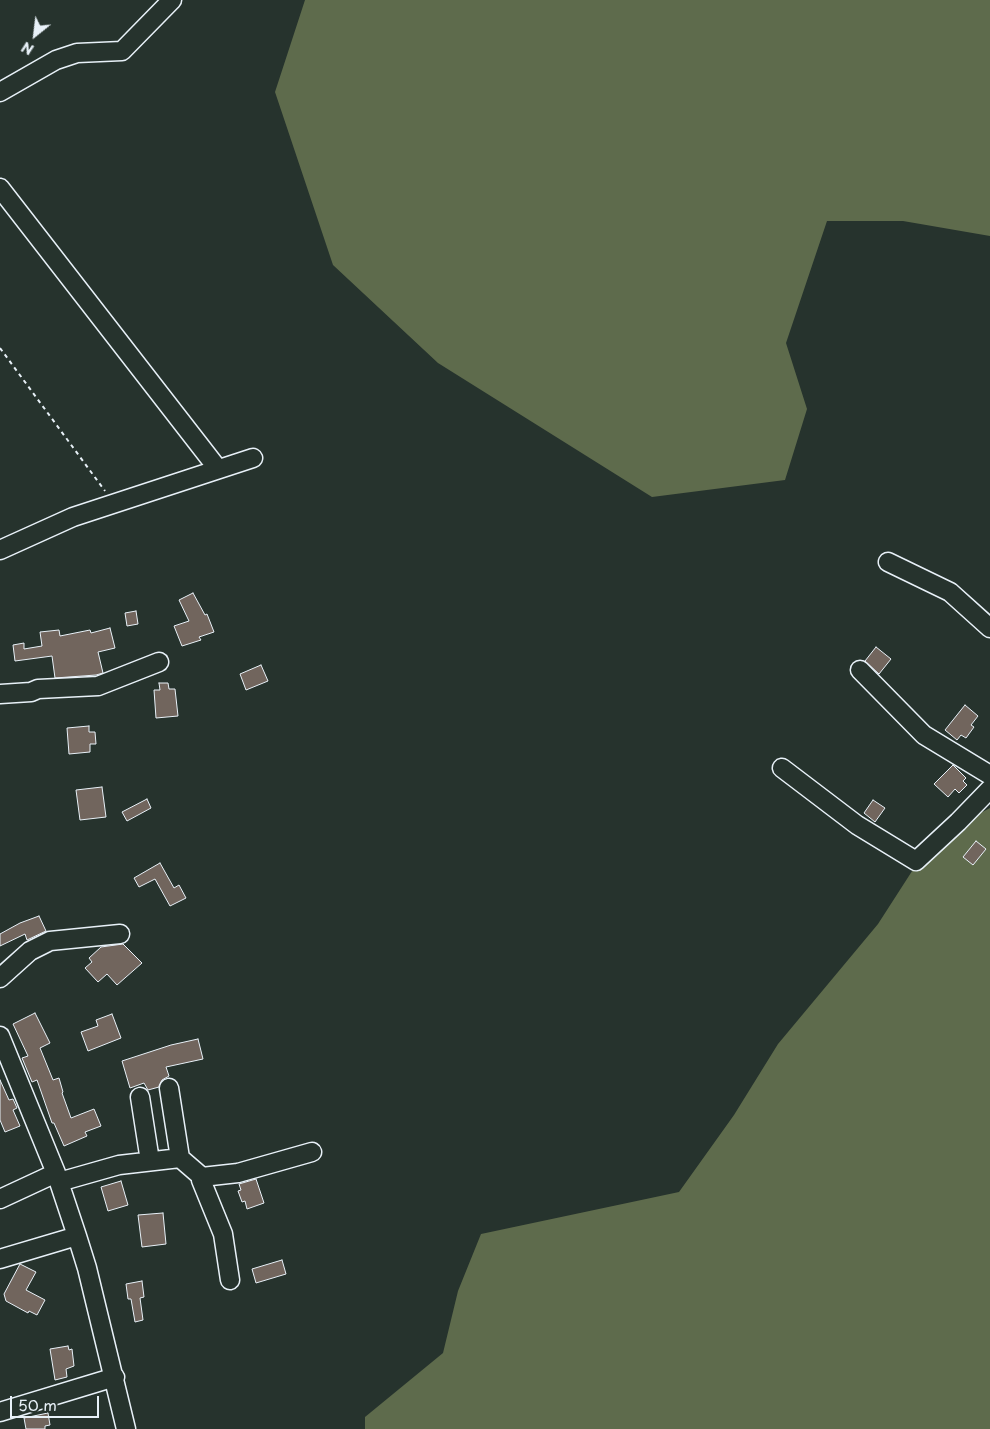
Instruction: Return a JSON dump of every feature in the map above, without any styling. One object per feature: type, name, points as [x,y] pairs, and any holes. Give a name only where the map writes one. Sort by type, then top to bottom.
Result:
[{"type":"street","points":[[0,92],[56,60],[77,53],[122,51],[172,0]]},
{"type":"street","points":[[0,188],[218,469]]},
{"type":"street","points":[[0,550],[73,517],[254,458]]},
{"type":"street","points":[[888,562],[950,592],[990,628]]},
{"type":"street","points":[[0,694],[9,695],[38,690],[98,686],[159,662]]},
{"type":"street","points":[[860,670],[924,735],[990,776]]},
{"type":"street","points":[[782,768],[857,825],[916,861],[990,789]]},
{"type":"street","points":[[0,978],[30,951],[50,940],[120,934]]},
{"type":"street","points":[[0,1036],[57,1177],[88,1268],[126,1429]]},
{"type":"street","points":[[168,1088],[180,1158],[202,1177],[238,1173],[312,1152]]},
{"type":"street","points":[[140,1098],[150,1161]]},
{"type":"street","points":[[0,1199],[57,1177],[119,1165],[180,1158]]},
{"type":"street","points":[[202,1177],[201,1180],[223,1234],[230,1280]]},
{"type":"street","points":[[0,1259],[77,1236]]},
{"type":"street","points":[[0,1412],[115,1377]]},
{"type":"path","points":[[0,348],[113,503]]},
{"type":"green space","points":[[305,0],[990,0],[990,236],[903,221],[827,221],[786,343],[807,409],[785,480],[652,497],[438,363],[333,265],[275,92]]},
{"type":"green space","points":[[990,808],[990,1429],[365,1429],[365,1417],[443,1353],[458,1291],[481,1234],[679,1192],[734,1115],[778,1044],[878,924],[934,837]]},
{"type":"building","points":[[193,593],[205,615],[207,614],[214,632],[199,637],[201,640],[182,646],[174,626],[189,621],[179,600]]},
{"type":"building","points":[[136,611],[138,624],[127,626],[125,613]]},
{"type":"building","points":[[110,628],[115,648],[98,652],[103,673],[55,678],[52,656],[15,661],[13,645],[24,643],[24,649],[42,646],[40,632],[59,630],[60,636],[90,630],[91,633]]},
{"type":"building","points":[[876,647],[891,659],[879,674],[865,661]]},
{"type":"building","points":[[261,665],[268,681],[246,690],[240,674]]},
{"type":"building","points":[[159,683],[168,683],[169,689],[175,689],[178,716],[156,718],[154,690],[160,690]]},
{"type":"building","points":[[965,705],[978,716],[971,725],[974,727],[966,738],[961,735],[957,740],[945,730]]},
{"type":"building","points":[[89,726],[89,732],[95,732],[96,744],[90,744],[90,752],[69,754],[67,728]]},
{"type":"building","points":[[953,765],[966,778],[963,781],[967,785],[959,793],[955,789],[948,797],[934,784]]},
{"type":"building","points":[[102,787],[106,817],[80,820],[76,790]]},
{"type":"building","points":[[147,799],[151,808],[127,821],[122,812]]},
{"type":"building","points":[[873,800],[885,808],[875,822],[864,813]]},
{"type":"building","points":[[976,841],[986,849],[973,865],[963,857]]},
{"type":"building","points":[[160,863],[174,888],[179,885],[186,898],[170,906],[155,879],[139,887],[134,878]]},
{"type":"building","points":[[39,916],[46,931],[27,940],[25,934],[0,946],[0,934],[20,923]]},
{"type":"building","points":[[123,944],[142,963],[117,985],[107,974],[98,982],[85,968],[92,962],[89,958],[101,947]]},
{"type":"building","points":[[35,1013],[50,1043],[40,1048],[53,1080],[59,1078],[71,1118],[94,1109],[101,1126],[85,1132],[87,1136],[64,1146],[54,1123],[52,1123],[37,1080],[32,1082],[22,1058],[28,1056],[13,1024]]},
{"type":"building","points":[[112,1014],[121,1038],[88,1051],[81,1032],[98,1026],[96,1020]]},
{"type":"building","points":[[198,1039],[203,1059],[166,1067],[169,1076],[162,1080],[159,1087],[148,1090],[144,1083],[130,1088],[122,1061],[171,1045]]},
{"type":"building","points":[[0,1080],[9,1100],[13,1099],[17,1108],[13,1110],[20,1126],[5,1132],[0,1120]]},
{"type":"building","points":[[256,1179],[264,1203],[247,1209],[245,1201],[242,1202],[238,1191],[241,1190],[239,1184]]},
{"type":"building","points":[[121,1181],[128,1205],[108,1211],[101,1187]]},
{"type":"building","points":[[163,1213],[166,1244],[142,1247],[138,1215]]},
{"type":"building","points":[[282,1260],[286,1274],[256,1283],[252,1269]]},
{"type":"building","points":[[20,1264],[36,1272],[26,1290],[45,1300],[37,1315],[29,1311],[28,1313],[6,1301],[4,1294]]},
{"type":"building","points":[[142,1281],[144,1297],[140,1298],[143,1320],[135,1322],[131,1299],[128,1299],[126,1284]]},
{"type":"building","points":[[68,1346],[69,1350],[72,1349],[74,1366],[66,1369],[67,1377],[55,1380],[50,1349]]},
{"type":"building","points":[[48,1413],[50,1425],[45,1426],[45,1429],[26,1429],[24,1418]]}]
